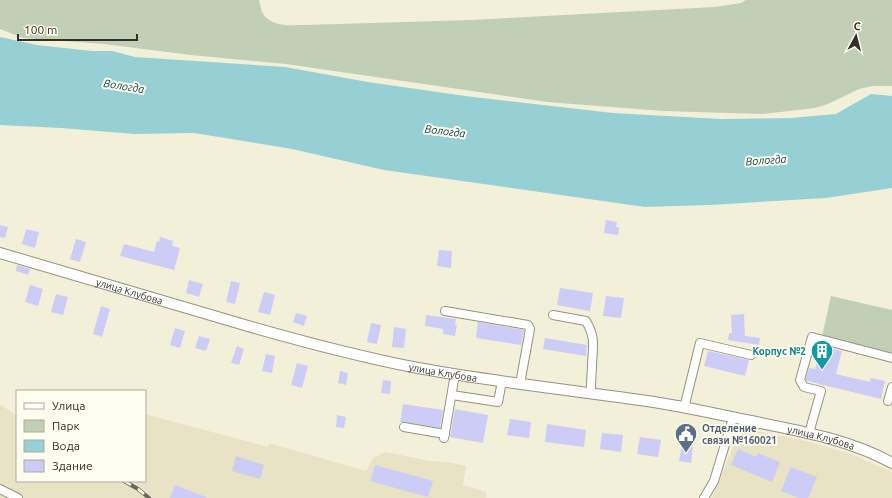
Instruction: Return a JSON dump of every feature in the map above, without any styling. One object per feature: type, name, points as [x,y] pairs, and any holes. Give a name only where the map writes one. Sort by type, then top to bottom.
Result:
[{"type":"main road","name":"улица Клубова","points":[[0,253],[200,312],[346,352],[416,368],[648,401],[809,433],[857,447],[892,463]]},
{"type":"lane","points":[[445,311],[528,325],[530,329],[520,384]]},
{"type":"lane","points":[[553,315],[586,321],[591,330],[594,346],[591,394]]},
{"type":"lane","points":[[809,433],[820,391],[804,387],[800,380],[812,337],[892,358]]},
{"type":"lane","points":[[684,408],[700,343],[751,355]]},
{"type":"lane","points":[[404,427],[444,436],[455,374]]},
{"type":"lane","points":[[452,396],[498,402],[502,381]]},
{"type":"lane","points":[[888,401],[892,387]]},
{"type":"lane","points":[[704,498],[714,481],[733,418]]},
{"type":"lane","points":[[0,489],[18,498]]},
{"type":"shaded area","points":[[0,404],[16,415],[16,482],[146,482],[146,414],[268,447],[269,443],[366,471],[373,458],[385,452],[430,461],[448,462],[466,466],[463,485],[487,492],[486,498],[0,498]]},
{"type":"shaded area","points":[[741,428],[806,441],[852,454],[892,472],[892,498],[712,498]]},
{"type":"green space","points":[[0,0],[259,0],[262,12],[270,21],[293,25],[471,20],[715,7],[741,3],[746,0],[892,0],[892,86],[872,86],[859,89],[828,104],[815,108],[763,114],[663,111],[547,102],[286,64],[191,55],[104,44],[23,38],[0,29]]},
{"type":"green space","points":[[831,296],[892,310],[892,354],[822,337]]},
{"type":"water","name":"Вологда","points":[[0,37],[37,45],[92,51],[112,51],[135,57],[285,67],[368,82],[465,96],[613,113],[721,119],[791,118],[836,114],[871,94],[892,96],[892,188],[826,198],[710,205],[645,207],[384,170],[292,149],[194,133],[135,134],[0,125]]},
{"type":"building","points":[[606,220],[617,222],[616,227],[619,227],[618,235],[604,233]]},
{"type":"building","points":[[0,225],[8,227],[5,238],[0,237]]},
{"type":"building","points":[[26,229],[39,232],[35,248],[22,244]]},
{"type":"building","points":[[160,237],[173,241],[172,246],[180,248],[174,270],[120,256],[124,244],[154,252],[157,241],[159,242]]},
{"type":"building","points":[[76,239],[86,242],[80,262],[70,259]]},
{"type":"building","points":[[439,250],[452,251],[451,268],[437,266]]},
{"type":"building","points":[[17,265],[30,269],[28,275],[16,271]]},
{"type":"building","points":[[189,280],[203,284],[199,297],[186,293]]},
{"type":"building","points":[[231,281],[240,283],[235,304],[226,302]]},
{"type":"building","points":[[30,285],[43,289],[38,306],[25,302]]},
{"type":"building","points":[[560,288],[593,293],[590,311],[557,305]]},
{"type":"building","points":[[264,292],[275,295],[270,315],[258,312]]},
{"type":"building","points":[[56,294],[68,297],[63,315],[51,312]]},
{"type":"building","points":[[606,296],[624,298],[621,318],[603,316]]},
{"type":"building","points":[[101,306],[110,309],[102,337],[93,334]]},
{"type":"building","points":[[296,313],[307,316],[304,326],[293,322]]},
{"type":"building","points":[[744,314],[745,336],[760,338],[759,345],[728,340],[729,333],[732,333],[731,315]]},
{"type":"building","points":[[426,315],[456,319],[455,325],[457,325],[455,336],[443,334],[443,329],[425,326]]},
{"type":"building","points":[[478,322],[524,330],[521,345],[476,338]]},
{"type":"building","points":[[371,323],[381,325],[377,344],[367,342]]},
{"type":"building","points":[[394,327],[406,329],[404,348],[392,347]]},
{"type":"building","points":[[175,328],[185,331],[180,348],[170,345]]},
{"type":"building","points":[[199,336],[210,339],[206,351],[195,348]]},
{"type":"building","points":[[545,338],[587,345],[586,356],[543,349]]},
{"type":"building","points":[[237,346],[244,349],[239,365],[231,363]]},
{"type":"building","name":"Корпус №2","points":[[821,346],[842,351],[836,374],[870,382],[871,378],[885,381],[881,399],[807,381],[806,379],[809,368],[815,369]]},
{"type":"building","points":[[708,351],[749,360],[745,376],[704,366]]},
{"type":"building","points":[[266,354],[275,356],[272,373],[262,371]]},
{"type":"building","points":[[297,363],[308,366],[302,388],[291,385]]},
{"type":"building","points":[[340,371],[348,373],[346,385],[338,383]]},
{"type":"building","points":[[383,380],[391,381],[390,394],[381,393]]},
{"type":"building","points":[[403,404],[443,410],[440,428],[400,422]]},
{"type":"building","points":[[455,409],[488,415],[483,443],[450,437]]},
{"type":"building","points":[[337,415],[346,417],[344,428],[336,427]]},
{"type":"building","points":[[510,419],[531,422],[529,438],[507,435]]},
{"type":"building","points":[[547,424],[586,430],[584,447],[545,442]]},
{"type":"building","points":[[602,433],[623,435],[621,452],[600,449]]},
{"type":"building","points":[[640,437],[661,440],[658,457],[637,454]]},
{"type":"building","name":"Отделение связи №160021","points":[[682,445],[693,446],[691,463],[679,461]]},
{"type":"building","points":[[738,449],[756,457],[758,453],[780,462],[772,482],[731,465]]},
{"type":"building","points":[[236,456],[264,465],[260,479],[232,471]]},
{"type":"building","points":[[375,465],[433,481],[428,497],[370,481]]},
{"type":"building","points":[[791,467],[817,477],[808,498],[799,498],[781,491]]},
{"type":"building","points":[[175,485],[208,498],[170,498]]},
{"type":"railway","points":[[126,482],[149,498]]},
{"type":"place","name":"Корпус №2","points":[[822,370]]},
{"type":"place","name":"Отделение связи №160021","points":[[686,454]]}]
